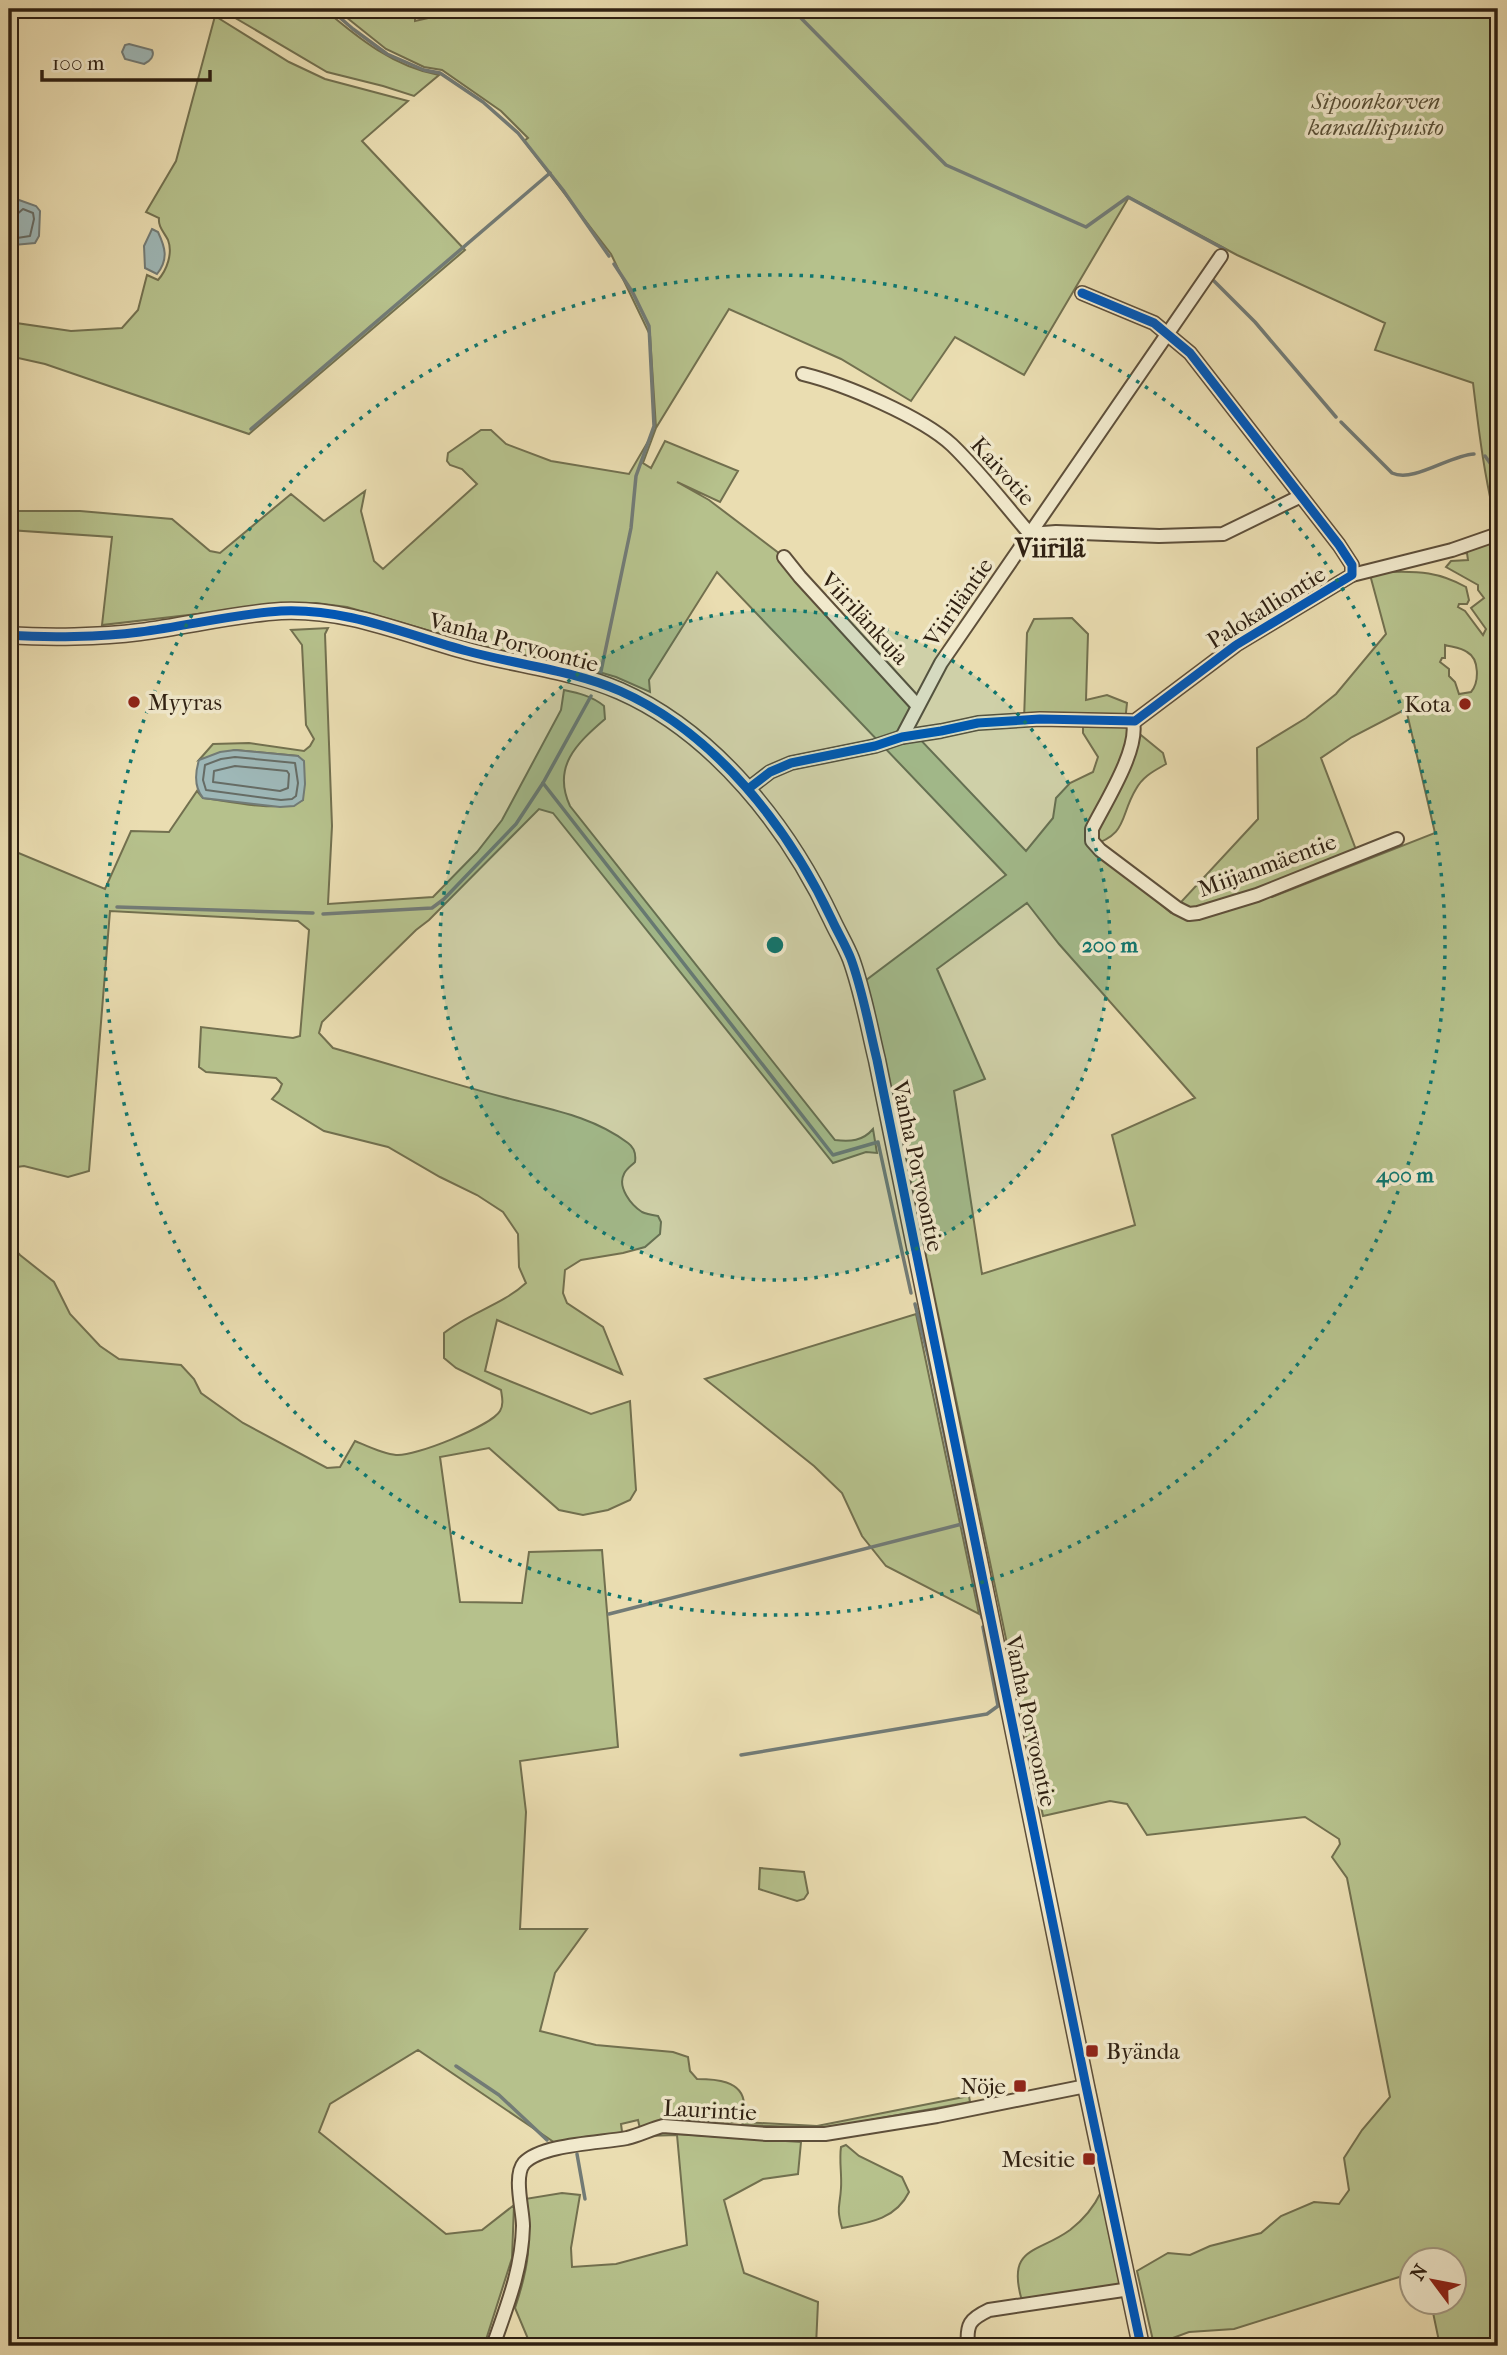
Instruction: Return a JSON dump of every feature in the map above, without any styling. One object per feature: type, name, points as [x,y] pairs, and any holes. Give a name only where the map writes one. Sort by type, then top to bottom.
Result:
[{"type":"street","name":"Viiriläntie","points":[[902,737],[941,663],[1221,257]]},
{"type":"street","name":"Palokalliontie","points":[[1082,293],[1154,323],[1190,353],[1352,565],[1352,575]]},
{"type":"street","name":"Kaivotie","points":[[803,374],[828,380],[930,428],[953,446],[1030,534],[1223,534],[1301,496]]},
{"type":"street","name":"Palokalliontie","points":[[1133,722],[1236,645],[1352,575],[1452,550],[1498,534]]},
{"type":"street","name":"Viirilänkuja","points":[[784,556],[808,587],[917,705]]},
{"type":"street","name":"Vanha Porvoontie","points":[[9,635],[33,637],[138,632],[281,611],[340,614],[505,661],[583,677],[649,706],[703,746],[748,789],[785,839],[820,894],[851,959],[877,1060],[1086,2086],[1142,2346]]},
{"type":"street","points":[[748,789],[770,772],[791,764],[875,746],[902,737],[987,722],[1040,719],[1133,722]]},
{"type":"street","name":"Miijanmäentie","points":[[1133,722],[1135,730],[1131,747],[1093,829],[1092,841],[1100,850],[1177,908],[1189,914],[1257,895],[1397,839]]},
{"type":"street","name":"Laurintie","points":[[493,2346],[518,2273],[522,2253],[519,2177],[522,2165],[538,2153],[631,2137],[663,2126],[766,2134],[825,2134],[1086,2086]]},
{"type":"street","points":[[968,2346],[968,2326],[974,2317],[989,2310],[1130,2289]]},
{"type":"green space","points":[[220,9],[324,9],[377,50],[407,65],[439,75],[414,96],[327,72]]},
{"type":"green space","name":"Sipoonkorven kansallispuisto","points":[[336,9],[415,9],[415,21],[468,9],[1498,9],[1498,531],[1486,476],[1473,383],[1375,350],[1385,323],[1237,255],[1129,197],[1024,375],[955,337],[911,401],[841,359],[729,309],[656,428],[650,335],[611,254],[524,141],[528,138],[501,111],[442,70],[424,67],[386,49]]},
{"type":"green space","points":[[215,16],[289,62],[325,79],[408,101],[362,141],[465,250],[249,434],[45,364],[9,356],[9,322],[71,331],[122,328],[138,310],[147,275],[158,280],[164,271],[169,256],[168,240],[160,227],[159,218],[146,212],[176,161]]},
{"type":"green space","points":[[656,428],[643,463],[651,468],[665,441],[738,471],[720,502],[677,482],[709,500],[784,557],[917,705],[902,737],[916,735],[1026,851],[1053,818],[1056,798],[1070,783],[1093,772],[1098,757],[1083,733],[1083,721],[1024,720],[1027,633],[1034,619],[1072,618],[1088,634],[1086,700],[1107,695],[1127,703],[1125,722],[1163,753],[1166,764],[1139,784],[1117,830],[1111,836],[1090,846],[1171,913],[1258,819],[1257,748],[1306,718],[1336,694],[1386,634],[1369,571],[1388,566],[1389,572],[1429,574],[1447,578],[1466,587],[1469,600],[1467,604],[1459,604],[1458,607],[1465,611],[1483,635],[1486,629],[1471,608],[1484,598],[1478,585],[1446,567],[1451,561],[1468,560],[1467,553],[1451,555],[1498,531],[1498,2346],[1440,2346],[1434,2316],[1468,2316],[1468,2246],[1398,2246],[1398,2277],[1234,2329],[1189,2332],[1154,2345],[1137,2271],[1168,2253],[1190,2255],[1210,2246],[1261,2233],[1281,2216],[1314,2202],[1339,2204],[1349,2190],[1344,2158],[1362,2130],[1390,2097],[1347,1878],[1332,1857],[1340,1844],[1339,1839],[1305,1817],[1147,1835],[1127,1804],[1110,1801],[1043,1816],[898,1122],[865,981],[1006,875],[717,572],[649,680],[650,692],[616,677],[582,667],[489,648],[347,607],[316,603],[102,625],[112,537],[9,530],[9,511],[80,511],[172,519],[210,551],[220,553],[291,494],[324,521],[365,491],[361,511],[374,561],[383,569],[477,484],[462,469],[450,465],[447,461],[448,453],[481,430],[491,430],[506,444],[551,461],[629,474]],"holes":[[[1445,645],[1471,655],[1476,665],[1477,677],[1471,692],[1459,694],[1455,682],[1449,676],[1449,669],[1440,662],[1445,658]],[[1406,709],[1435,833],[1272,897],[1268,891],[1358,855],[1321,758],[1352,737]],[[1027,903],[1059,944],[1195,1098],[1112,1135],[1135,1225],[982,1274],[954,1091],[985,1079],[937,969]]]},
{"type":"green space","points":[[328,628],[325,634],[332,826],[328,904],[433,897],[477,852],[502,820],[561,710],[564,690],[590,697],[604,706],[605,719],[576,747],[570,757],[564,779],[570,806],[835,1140],[856,1140],[873,1129],[877,1153],[866,1152],[833,1163],[553,813],[539,809],[429,920],[322,1022],[319,1033],[333,1048],[552,1109],[584,1119],[614,1133],[630,1145],[635,1157],[635,1162],[622,1179],[624,1190],[638,1209],[658,1216],[661,1222],[660,1234],[645,1247],[581,1260],[565,1270],[563,1293],[567,1303],[603,1327],[622,1374],[497,1320],[485,1371],[591,1414],[630,1401],[636,1490],[630,1500],[608,1510],[583,1515],[559,1510],[489,1448],[440,1457],[460,1602],[522,1603],[529,1552],[602,1550],[618,1747],[520,1761],[526,1812],[520,1929],[587,1929],[555,1973],[540,2031],[596,2045],[673,2052],[688,2057],[690,2071],[697,2079],[726,2082],[739,2090],[744,2104],[743,2122],[817,2126],[969,2096],[970,2102],[826,2128],[675,2120],[678,2134],[801,2142],[798,2174],[763,2179],[724,2200],[744,2273],[818,2302],[816,2346],[531,2346],[515,2308],[528,2254],[525,2199],[562,2193],[580,2195],[571,2248],[572,2267],[616,2264],[687,2245],[677,2135],[646,2136],[641,2133],[638,2120],[621,2124],[623,2139],[564,2149],[418,2050],[330,2104],[319,2132],[446,2234],[482,2230],[514,2205],[512,2258],[484,2346],[9,2346],[9,1243],[54,1282],[70,1314],[100,1346],[119,1359],[181,1365],[194,1379],[201,1393],[243,1423],[327,1468],[340,1467],[355,1441],[386,1453],[405,1454],[451,1439],[494,1417],[502,1406],[501,1390],[456,1368],[444,1358],[444,1333],[517,1291],[526,1283],[519,1267],[518,1234],[503,1212],[388,1147],[324,1131],[272,1099],[282,1084],[276,1078],[206,1072],[199,1067],[201,1027],[293,1038],[300,1036],[309,930],[298,921],[110,911],[89,1171],[68,1177],[24,1166],[9,1168],[9,849],[105,889],[131,831],[169,832],[197,791],[203,798],[255,805],[282,806],[303,800],[298,756],[235,750],[199,760],[213,744],[249,743],[304,751],[310,746],[314,739],[306,725],[302,645],[291,630]]},
{"type":"green space","points":[[916,1314],[979,1614],[886,1566],[862,1536],[842,1493],[814,1466],[705,1379]]},
{"type":"green space","points":[[760,1868],[804,1872],[808,1893],[804,1899],[797,1901],[759,1889]]},
{"type":"green space","points":[[846,2145],[859,2156],[902,2177],[909,2192],[889,2214],[872,2222],[842,2228],[839,2211],[840,2152],[841,2147]]},
{"type":"green space","points":[[1101,2192],[1122,2278],[1118,2287],[1022,2301],[1018,2283],[1021,2261],[1075,2226],[1092,2208]]},
{"type":"water","points":[[125,45],[152,50],[151,58],[144,64],[125,59],[122,52]]},
{"type":"water","points":[[19,200],[36,206],[40,211],[39,236],[35,243],[14,245],[10,241],[11,214]]},
{"type":"water","points":[[152,229],[158,232],[165,253],[157,274],[145,268],[144,246]]},
{"type":"water","points":[[235,750],[298,756],[304,761],[303,800],[294,806],[280,807],[203,798],[196,780],[199,760]]},
{"type":"waterway","points":[[330,9],[387,54],[424,70],[440,73],[483,102],[518,133],[563,190],[609,256]]},
{"type":"waterway","points":[[792,9],[946,165],[1086,227],[1128,197],[1224,249],[1221,254]]},
{"type":"waterway","points":[[251,429],[550,173]]},
{"type":"waterway","points":[[600,676],[631,528],[636,476],[654,426],[649,326],[633,293],[614,264]]},
{"type":"waterway","points":[[1211,278],[1255,322],[1336,417]]},
{"type":"waterway","points":[[1341,422],[1392,473],[1401,475],[1421,472],[1474,454]]},
{"type":"waterway","points":[[1485,456],[1498,474]]},
{"type":"waterway","points":[[323,914],[432,908],[444,899],[516,824],[543,783],[591,696]]},
{"type":"waterway","points":[[543,783],[833,1155],[878,1142],[911,1293]]},
{"type":"waterway","points":[[117,907],[313,913]]},
{"type":"waterway","points":[[915,1304],[982,1618]]},
{"type":"waterway","points":[[609,1614],[962,1524]]},
{"type":"waterway","points":[[741,1755],[987,1714],[998,1706],[983,1627]]},
{"type":"waterway","points":[[456,2066],[499,2095],[547,2140]]},
{"type":"waterway","points":[[577,2154],[585,2199]]},
{"type":"cycle path","points":[[748,789],[770,772],[791,763],[875,746],[902,737],[978,723],[1040,719],[1135,721],[1236,645],[1352,575],[1352,565],[1339,545],[1190,353],[1154,323],[1082,293]]},
{"type":"cycle path","points":[[9,635],[109,635],[228,617],[305,611],[352,618],[486,656],[583,678],[620,691],[655,709],[687,732],[746,787],[794,851],[849,954],[866,1009],[1141,2346]]},
{"type":"place","name":"Myyras","points":[[134,702]]},
{"type":"place","name":"Kota","points":[[1465,704]]},
{"type":"place","name":"Byända","points":[[1092,2051]]},
{"type":"place","name":"Nöje","points":[[1020,2086]]},
{"type":"place","name":"Mesitie","points":[[1089,2159]]},
{"type":"district","name":"Viirilä","points":[[1050,548]]}]
